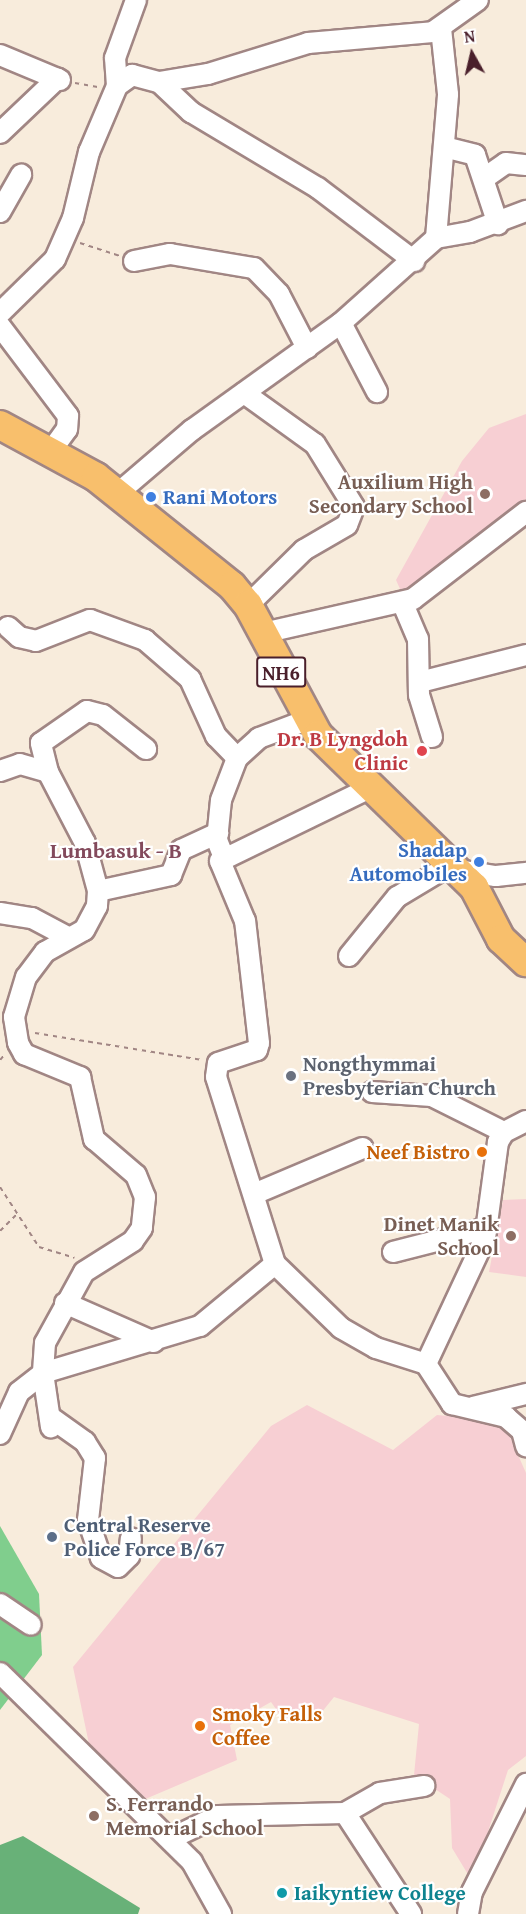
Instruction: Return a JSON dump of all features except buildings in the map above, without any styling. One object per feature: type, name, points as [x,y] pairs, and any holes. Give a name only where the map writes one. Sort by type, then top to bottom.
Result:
[{"type":"highway","name":"NH6","points":[[0,425],[51,451],[117,494],[209,565],[248,605],[307,720],[474,887],[501,939],[526,962]]},
{"type":"street","points":[[0,313],[55,258],[65,240],[89,152],[117,87],[117,51],[136,0]]},
{"type":"street","points":[[117,87],[132,75],[159,82],[208,74],[299,45],[441,29],[478,0]]},
{"type":"street","points":[[436,238],[448,68],[441,29]]},
{"type":"street","points":[[0,55],[58,79],[0,133]]},
{"type":"street","points":[[159,82],[191,112],[318,188],[414,261]]},
{"type":"street","points":[[444,147],[476,155],[486,177],[498,224]]},
{"type":"street","points":[[486,177],[506,163],[526,165]]},
{"type":"street","points":[[0,212],[21,175]]},
{"type":"street","points":[[117,494],[244,393],[341,323],[414,261],[436,238],[498,224],[526,211]]},
{"type":"street","points":[[134,261],[170,254],[254,268],[279,294],[307,348]]},
{"type":"street","points":[[341,323],[377,392]]},
{"type":"street","points":[[0,326],[64,408],[67,429],[51,451]]},
{"type":"street","points":[[244,393],[315,444],[354,507],[347,525],[310,545],[248,605]]},
{"type":"street","points":[[263,633],[403,604],[434,587],[526,512]]},
{"type":"street","points":[[403,604],[418,639],[420,682],[432,737]]},
{"type":"street","points":[[8,627],[19,637],[36,640],[90,620],[145,640],[186,674],[220,744],[237,758]]},
{"type":"street","points":[[420,682],[526,655]]},
{"type":"street","points":[[130,1538],[129,1556],[118,1566],[101,1558],[88,1520],[95,1458],[85,1442],[50,1422],[43,1373],[45,1343],[65,1303],[90,1267],[133,1241],[142,1228],[145,1197],[136,1175],[94,1138],[80,1077],[24,1054],[15,1029],[26,977],[45,952],[88,924],[98,891],[86,843],[48,772],[41,743],[87,711],[103,715],[146,749]]},
{"type":"street","points":[[307,720],[259,738],[237,758],[224,785],[218,833],[223,855],[219,867],[246,921],[259,1043],[256,1050],[218,1063],[216,1077],[275,1264],[341,1328],[375,1348],[426,1364]]},
{"type":"street","points":[[0,771],[20,764],[48,772]]},
{"type":"street","points":[[223,855],[374,786]]},
{"type":"street","points":[[98,891],[171,875],[181,850],[218,833]]},
{"type":"street","points":[[349,956],[397,897],[454,867],[496,876],[526,873]]},
{"type":"street","points":[[0,913],[32,918],[67,937]]},
{"type":"street","points":[[372,1092],[432,1096],[504,1132]]},
{"type":"street","points":[[526,1121],[504,1132],[494,1154],[487,1228],[426,1364],[429,1375],[460,1410],[506,1417],[522,1431],[526,1446]]},
{"type":"street","points":[[254,1194],[363,1148]]},
{"type":"street","points":[[393,1252],[487,1228]]},
{"type":"street","points":[[0,1434],[19,1392],[43,1373],[154,1342],[200,1326],[275,1264]]},
{"type":"street","points":[[65,1303],[154,1342]]},
{"type":"street","points":[[460,1410],[526,1394]]},
{"type":"street","points":[[0,1604],[31,1625]]},
{"type":"street","points":[[0,1673],[170,1839],[205,1880],[221,1914]]},
{"type":"street","points":[[170,1839],[228,1815],[345,1813],[380,1793],[424,1786]]},
{"type":"street","points":[[452,1914],[472,1892],[524,1794]]},
{"type":"street","points":[[345,1813],[411,1914]]},
{"type":"street","points":[[468,1914],[472,1892]]},
{"type":"path","points":[[58,79],[117,87]]},
{"type":"path","points":[[65,240],[134,261]]},
{"type":"path","points":[[15,1029],[218,1063]]},
{"type":"path","points":[[0,1187],[16,1215],[39,1246],[90,1267]]},
{"type":"path","points":[[0,1231],[16,1215]]},
{"type":"shaded area","name":"Auxilium High Secondary School","points":[[526,414],[526,528],[502,540],[409,609],[396,580],[462,461],[489,428]]},
{"type":"shaded area","name":"Dinet Manik School","points":[[526,1199],[526,1277],[489,1272],[503,1200]]},
{"type":"shaded area","points":[[307,1405],[393,1450],[437,1415],[503,1421],[526,1473],[526,1756],[508,1770],[472,1881],[452,1848],[450,1799],[414,1775],[419,1724],[334,1697],[317,1718],[283,1719],[271,1702],[230,1725],[237,1760],[143,1800],[90,1749],[73,1667],[271,1426]]},
{"type":"green space","points":[[0,1526],[39,1594],[42,1655],[0,1710]]},
{"type":"green space","points":[[23,1836],[140,1908],[138,1914],[0,1914],[0,1845]]},
{"type":"place","name":"Auxilium High Secondary School","points":[[485,494]]},
{"type":"place","name":"Rani Motors","points":[[151,497]]},
{"type":"place","name":"Dr. B Lyngdoh Clinic","points":[[422,751]]},
{"type":"place","name":"Shadap Automobiles","points":[[479,862]]},
{"type":"place","name":"Nongthymmai Presbyterian Church","points":[[291,1076]]},
{"type":"place","name":"Neef Bistro","points":[[482,1152]]},
{"type":"place","name":"Dinet Manik School","points":[[511,1236]]},
{"type":"place","name":"Central Reserve Police Force B/67","points":[[52,1537]]},
{"type":"place","name":"Smoky Falls Coffee","points":[[200,1726]]},
{"type":"place","name":"S. Ferrando Memorial School","points":[[94,1816]]},
{"type":"place","name":"Iaikyntiew College","points":[[282,1893]]},
{"type":"district","name":"Lumbasuk - B","points":[[116,851]]}]
